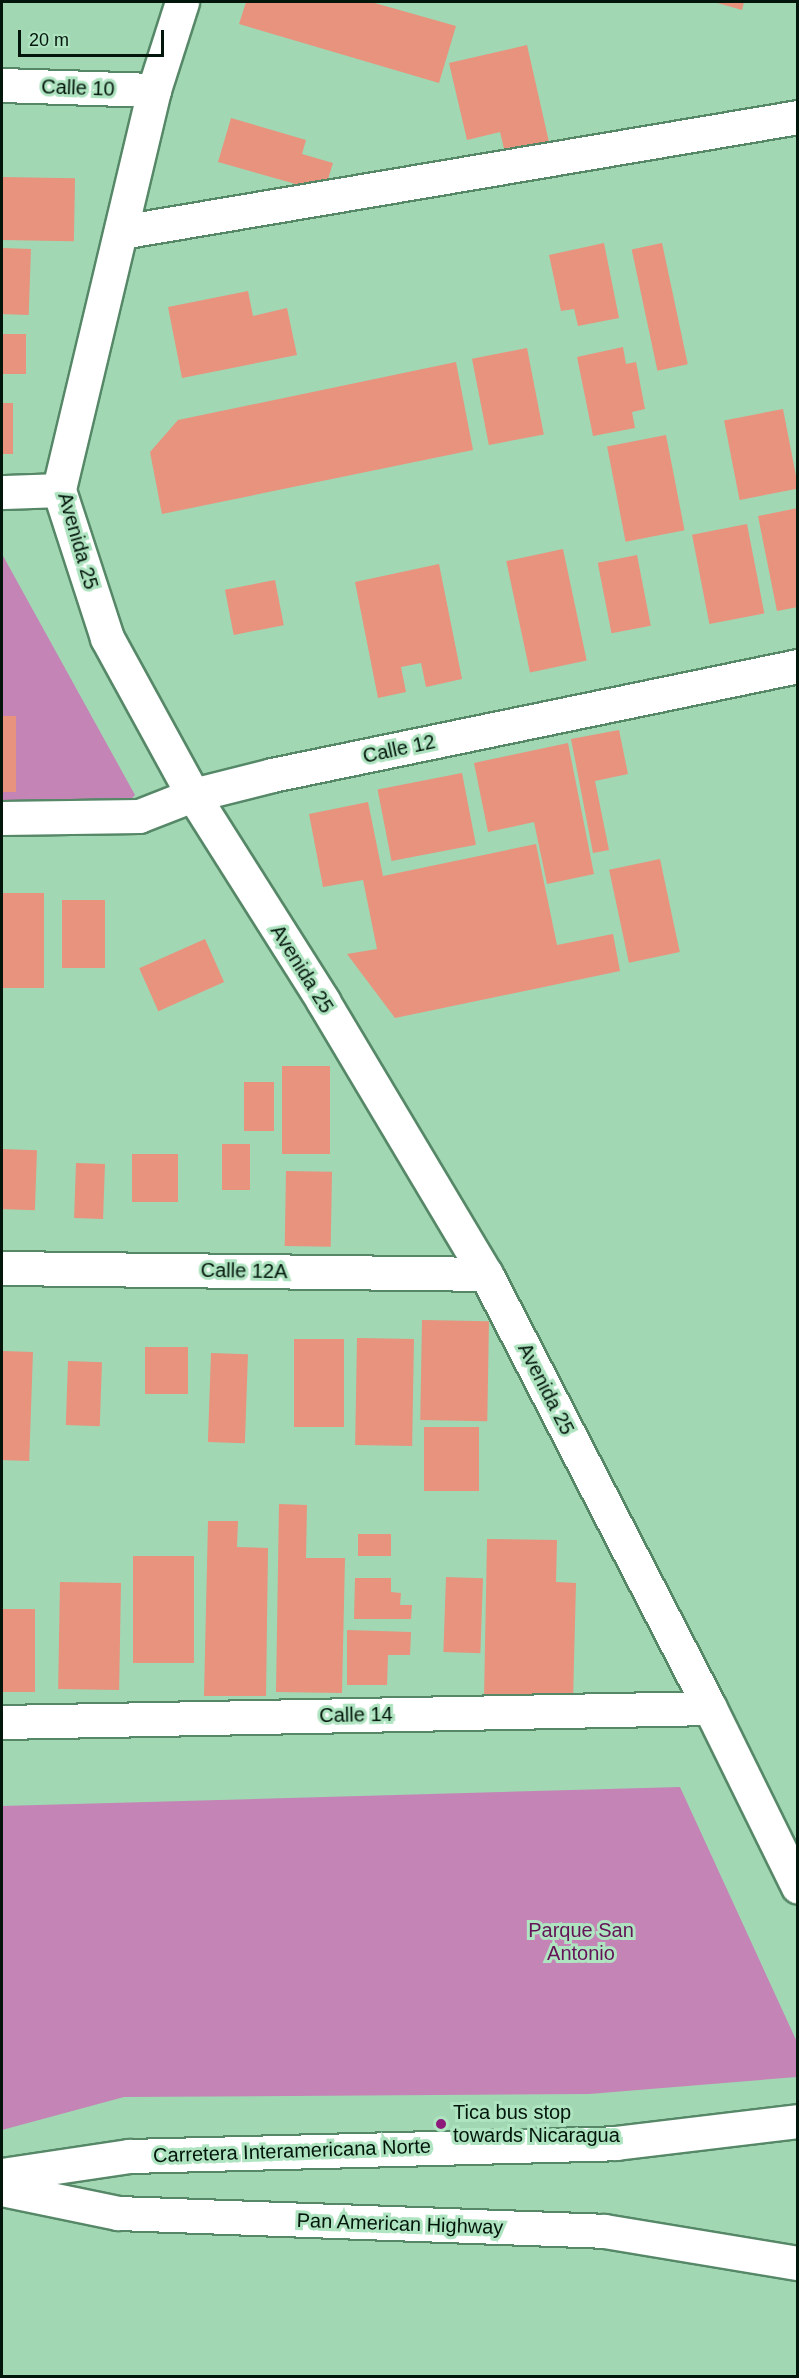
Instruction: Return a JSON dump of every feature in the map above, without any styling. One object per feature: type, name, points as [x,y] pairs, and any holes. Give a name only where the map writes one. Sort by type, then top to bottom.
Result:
[{"type":"main road","name":"Avenida 25","points":[[182,2],[154,90],[59,490],[107,638],[193,795],[322,1001],[486,1274],[710,1708],[798,1887]]},
{"type":"main road","name":"Calle 10","points":[[2,85],[154,90]]},
{"type":"main road","points":[[121,232],[798,117]]},
{"type":"main road","points":[[2,492],[59,490]]},
{"type":"main road","name":"Calle 12","points":[[2,819],[139,816],[193,795],[272,775],[798,666]]},
{"type":"main road","name":"Calle 12A","points":[[2,1268],[486,1274]]},
{"type":"main road","name":"Calle 14","points":[[2,1722],[710,1708]]},
{"type":"main road","name":"Carretera Interamericana Norte","points":[[2,2175],[129,2156],[616,2143],[798,2121]]},
{"type":"main road","name":"Pan American Highway","points":[[2,2189],[118,2213],[604,2231],[798,2263]]},
{"type":"green space","points":[[2,554],[135,795],[114,818],[2,811]]},
{"type":"green space","name":"Parque San Antonio","points":[[680,1787],[797,2042],[797,2077],[589,2094],[124,2097],[2,2130],[2,1806]]},
{"type":"building","points":[[246,2],[371,2],[456,26],[439,83],[239,24]]},
{"type":"building","points":[[714,2],[744,2],[742,10]]},
{"type":"building","points":[[527,45],[549,142],[505,153],[500,132],[467,140],[449,63]]},
{"type":"building","points":[[231,118],[306,140],[302,154],[333,163],[324,192],[218,162]]},
{"type":"building","points":[[2,177],[75,178],[74,241],[2,240]]},
{"type":"building","points":[[604,243],[619,318],[578,326],[574,309],[561,311],[549,255]]},
{"type":"building","points":[[662,243],[688,364],[657,371],[632,249]]},
{"type":"building","points":[[2,248],[31,249],[29,315],[2,314]]},
{"type":"building","points":[[248,291],[253,316],[287,308],[297,355],[182,378],[168,307]]},
{"type":"building","points":[[2,334],[26,334],[26,374],[2,374]]},
{"type":"building","points":[[623,347],[626,364],[636,362],[645,409],[632,412],[635,428],[593,436],[577,357]]},
{"type":"building","points":[[527,348],[544,434],[489,445],[472,359]]},
{"type":"building","points":[[456,362],[473,450],[162,514],[150,452],[178,420]]},
{"type":"building","points":[[2,403],[13,403],[13,454],[2,454]]},
{"type":"building","points":[[783,409],[798,489],[740,500],[724,420]]},
{"type":"building","points":[[666,435],[685,530],[626,542],[607,446]]},
{"type":"building","points":[[798,508],[798,607],[777,611],[758,516]]},
{"type":"building","points":[[747,524],[764,613],[709,624],[692,535]]},
{"type":"building","points":[[563,549],[587,661],[530,673],[506,561]]},
{"type":"building","points":[[637,555],[651,626],[611,633],[598,563]]},
{"type":"building","points":[[439,564],[462,679],[426,687],[421,663],[401,667],[406,692],[378,698],[355,582]]},
{"type":"building","points":[[275,580],[284,625],[234,635],[225,590]]},
{"type":"building","points":[[2,716],[16,716],[16,792],[2,792]]},
{"type":"building","points":[[619,730],[628,774],[595,781],[609,850],[593,853],[571,739]]},
{"type":"building","points":[[568,743],[594,874],[547,884],[534,822],[488,832],[474,763]]},
{"type":"building","points":[[462,773],[476,845],[392,861],[378,789]]},
{"type":"building","points":[[368,802],[383,876],[536,844],[557,945],[613,934],[620,971],[395,1018],[347,954],[377,949],[363,880],[323,887],[309,814]]},
{"type":"building","points":[[660,859],[680,952],[629,963],[609,870]]},
{"type":"building","points":[[2,893],[44,893],[44,988],[2,988]]},
{"type":"building","points":[[62,900],[105,900],[105,968],[62,968]]},
{"type":"building","points":[[205,939],[224,982],[158,1011],[139,968]]},
{"type":"building","points":[[282,1066],[330,1066],[330,1154],[282,1154]]},
{"type":"building","points":[[244,1082],[274,1082],[274,1131],[244,1131]]},
{"type":"building","points":[[222,1144],[250,1144],[250,1190],[222,1190]]},
{"type":"building","points":[[2,1149],[37,1150],[35,1210],[2,1209]]},
{"type":"building","points":[[132,1154],[178,1154],[178,1202],[132,1202]]},
{"type":"building","points":[[76,1163],[105,1164],[103,1219],[74,1218]]},
{"type":"building","points":[[286,1171],[332,1172],[331,1247],[285,1246]]},
{"type":"building","points":[[422,1320],[489,1321],[487,1421],[420,1420]]},
{"type":"building","points":[[357,1338],[414,1339],[412,1446],[355,1445]]},
{"type":"building","points":[[294,1339],[344,1339],[344,1427],[294,1427]]},
{"type":"building","points":[[145,1347],[188,1347],[188,1394],[145,1394]]},
{"type":"building","points":[[2,1351],[33,1352],[29,1461],[2,1460]]},
{"type":"building","points":[[211,1353],[248,1354],[245,1443],[208,1442]]},
{"type":"building","points":[[68,1361],[102,1362],[100,1426],[66,1425]]},
{"type":"building","points":[[424,1427],[479,1427],[479,1491],[424,1491]]},
{"type":"building","points":[[279,1504],[307,1505],[306,1558],[345,1558],[342,1693],[276,1692]]},
{"type":"building","points":[[208,1521],[238,1521],[237,1547],[268,1548],[266,1696],[204,1696]]},
{"type":"building","points":[[358,1534],[391,1534],[391,1556],[358,1556]]},
{"type":"building","points":[[487,1539],[557,1540],[556,1582],[576,1583],[573,1701],[484,1699]]},
{"type":"building","points":[[133,1556],[194,1556],[194,1663],[133,1663]]},
{"type":"building","points":[[446,1577],[483,1578],[480,1653],[443,1652]]},
{"type":"building","points":[[355,1578],[391,1578],[391,1592],[401,1593],[400,1605],[412,1605],[411,1619],[354,1619]]},
{"type":"building","points":[[60,1582],[121,1583],[119,1690],[58,1689]]},
{"type":"building","points":[[2,1609],[35,1609],[35,1692],[2,1692]]},
{"type":"building","points":[[347,1630],[411,1632],[410,1655],[388,1655],[387,1685],[347,1685]]},
{"type":"place","name":"Tica bus stop towards Nicaragua","points":[[441,2124]]}]
